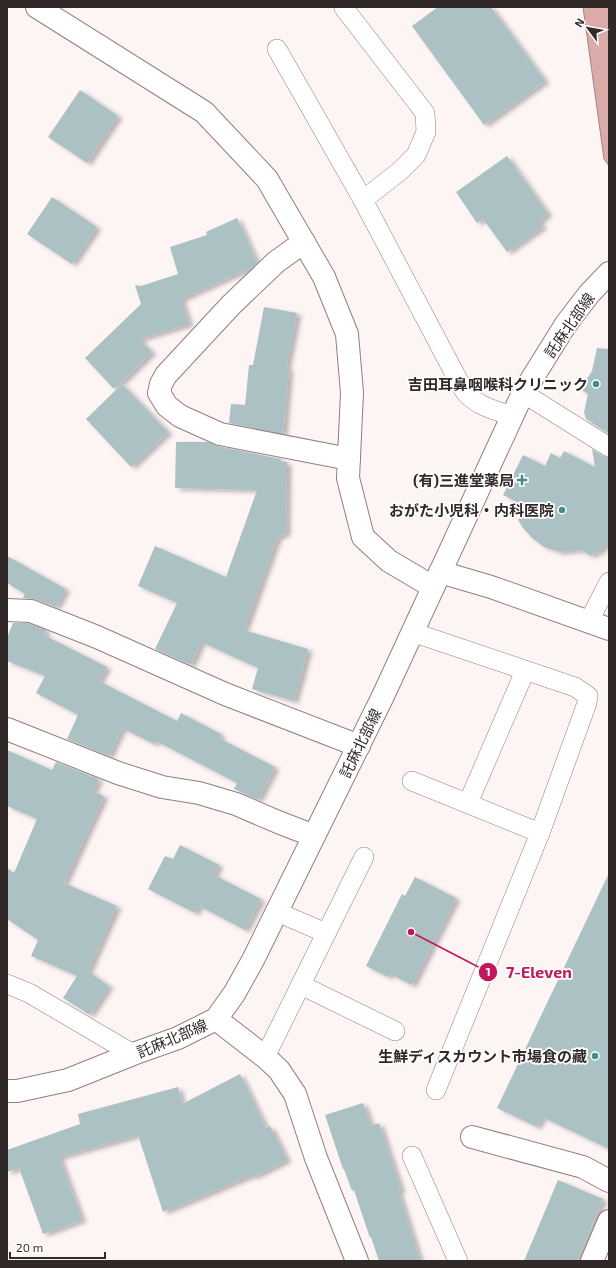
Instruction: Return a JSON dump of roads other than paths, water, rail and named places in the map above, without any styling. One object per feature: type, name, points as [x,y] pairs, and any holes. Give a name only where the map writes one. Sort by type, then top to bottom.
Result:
[{"type":"street","points":[[37,7],[204,112],[267,179],[324,278],[346,334],[352,393],[348,478],[363,537],[389,562],[436,580],[491,587],[609,629]]},
{"type":"street","points":[[304,242],[276,262],[231,305],[166,375],[161,384],[159,393],[167,406],[180,416],[220,434],[349,459]]},
{"type":"street","name":"託麻北部線","points":[[7,1091],[68,1080],[178,1038],[216,1018],[234,994],[253,960],[359,746],[523,393],[566,324],[589,294],[609,273]]},
{"type":"street","points":[[7,610],[31,611],[97,637],[225,694],[359,746]]},
{"type":"street","points":[[7,730],[118,773],[162,787],[199,793],[236,804],[314,836]]},
{"type":"street","points":[[216,1018],[265,1056],[279,1070],[295,1094],[316,1158],[357,1261]]},
{"type":"street","points":[[472,1137],[583,1168],[609,1181]]},
{"type":"street","points":[[592,1261],[609,1221]]},
{"type":"lane","points":[[344,8],[426,113],[426,132],[416,155],[400,171],[363,200]]},
{"type":"lane","points":[[277,49],[363,200],[456,378],[466,393],[473,400],[483,406],[513,416]]},
{"type":"lane","points":[[523,393],[609,447]]},
{"type":"lane","points":[[589,621],[609,582]]},
{"type":"lane","points":[[412,632],[575,687],[588,696],[587,703],[540,833],[436,1090]]},
{"type":"lane","points":[[468,803],[525,671]]},
{"type":"lane","points":[[412,780],[540,833]]},
{"type":"lane","points":[[265,1056],[364,857]]},
{"type":"lane","points":[[277,912],[326,933]]},
{"type":"lane","points":[[7,984],[29,993],[134,1054]]},
{"type":"lane","points":[[301,985],[395,1031]]},
{"type":"lane","points":[[412,1156],[458,1261]]},
{"type":"place","name":"吉田耳鼻咽喉科クリニック","points":[[596,384]]},
{"type":"place","name":"(有)三進堂薬局","points":[[522,480]]},
{"type":"place","name":"おがた小児科・内科医院","points":[[562,510]]},
{"type":"place","name":"7-Eleven","points":[[411,932]]},
{"type":"place","name":"生鮮ディスカウント市場食の藏","points":[[595,1056]]}]
